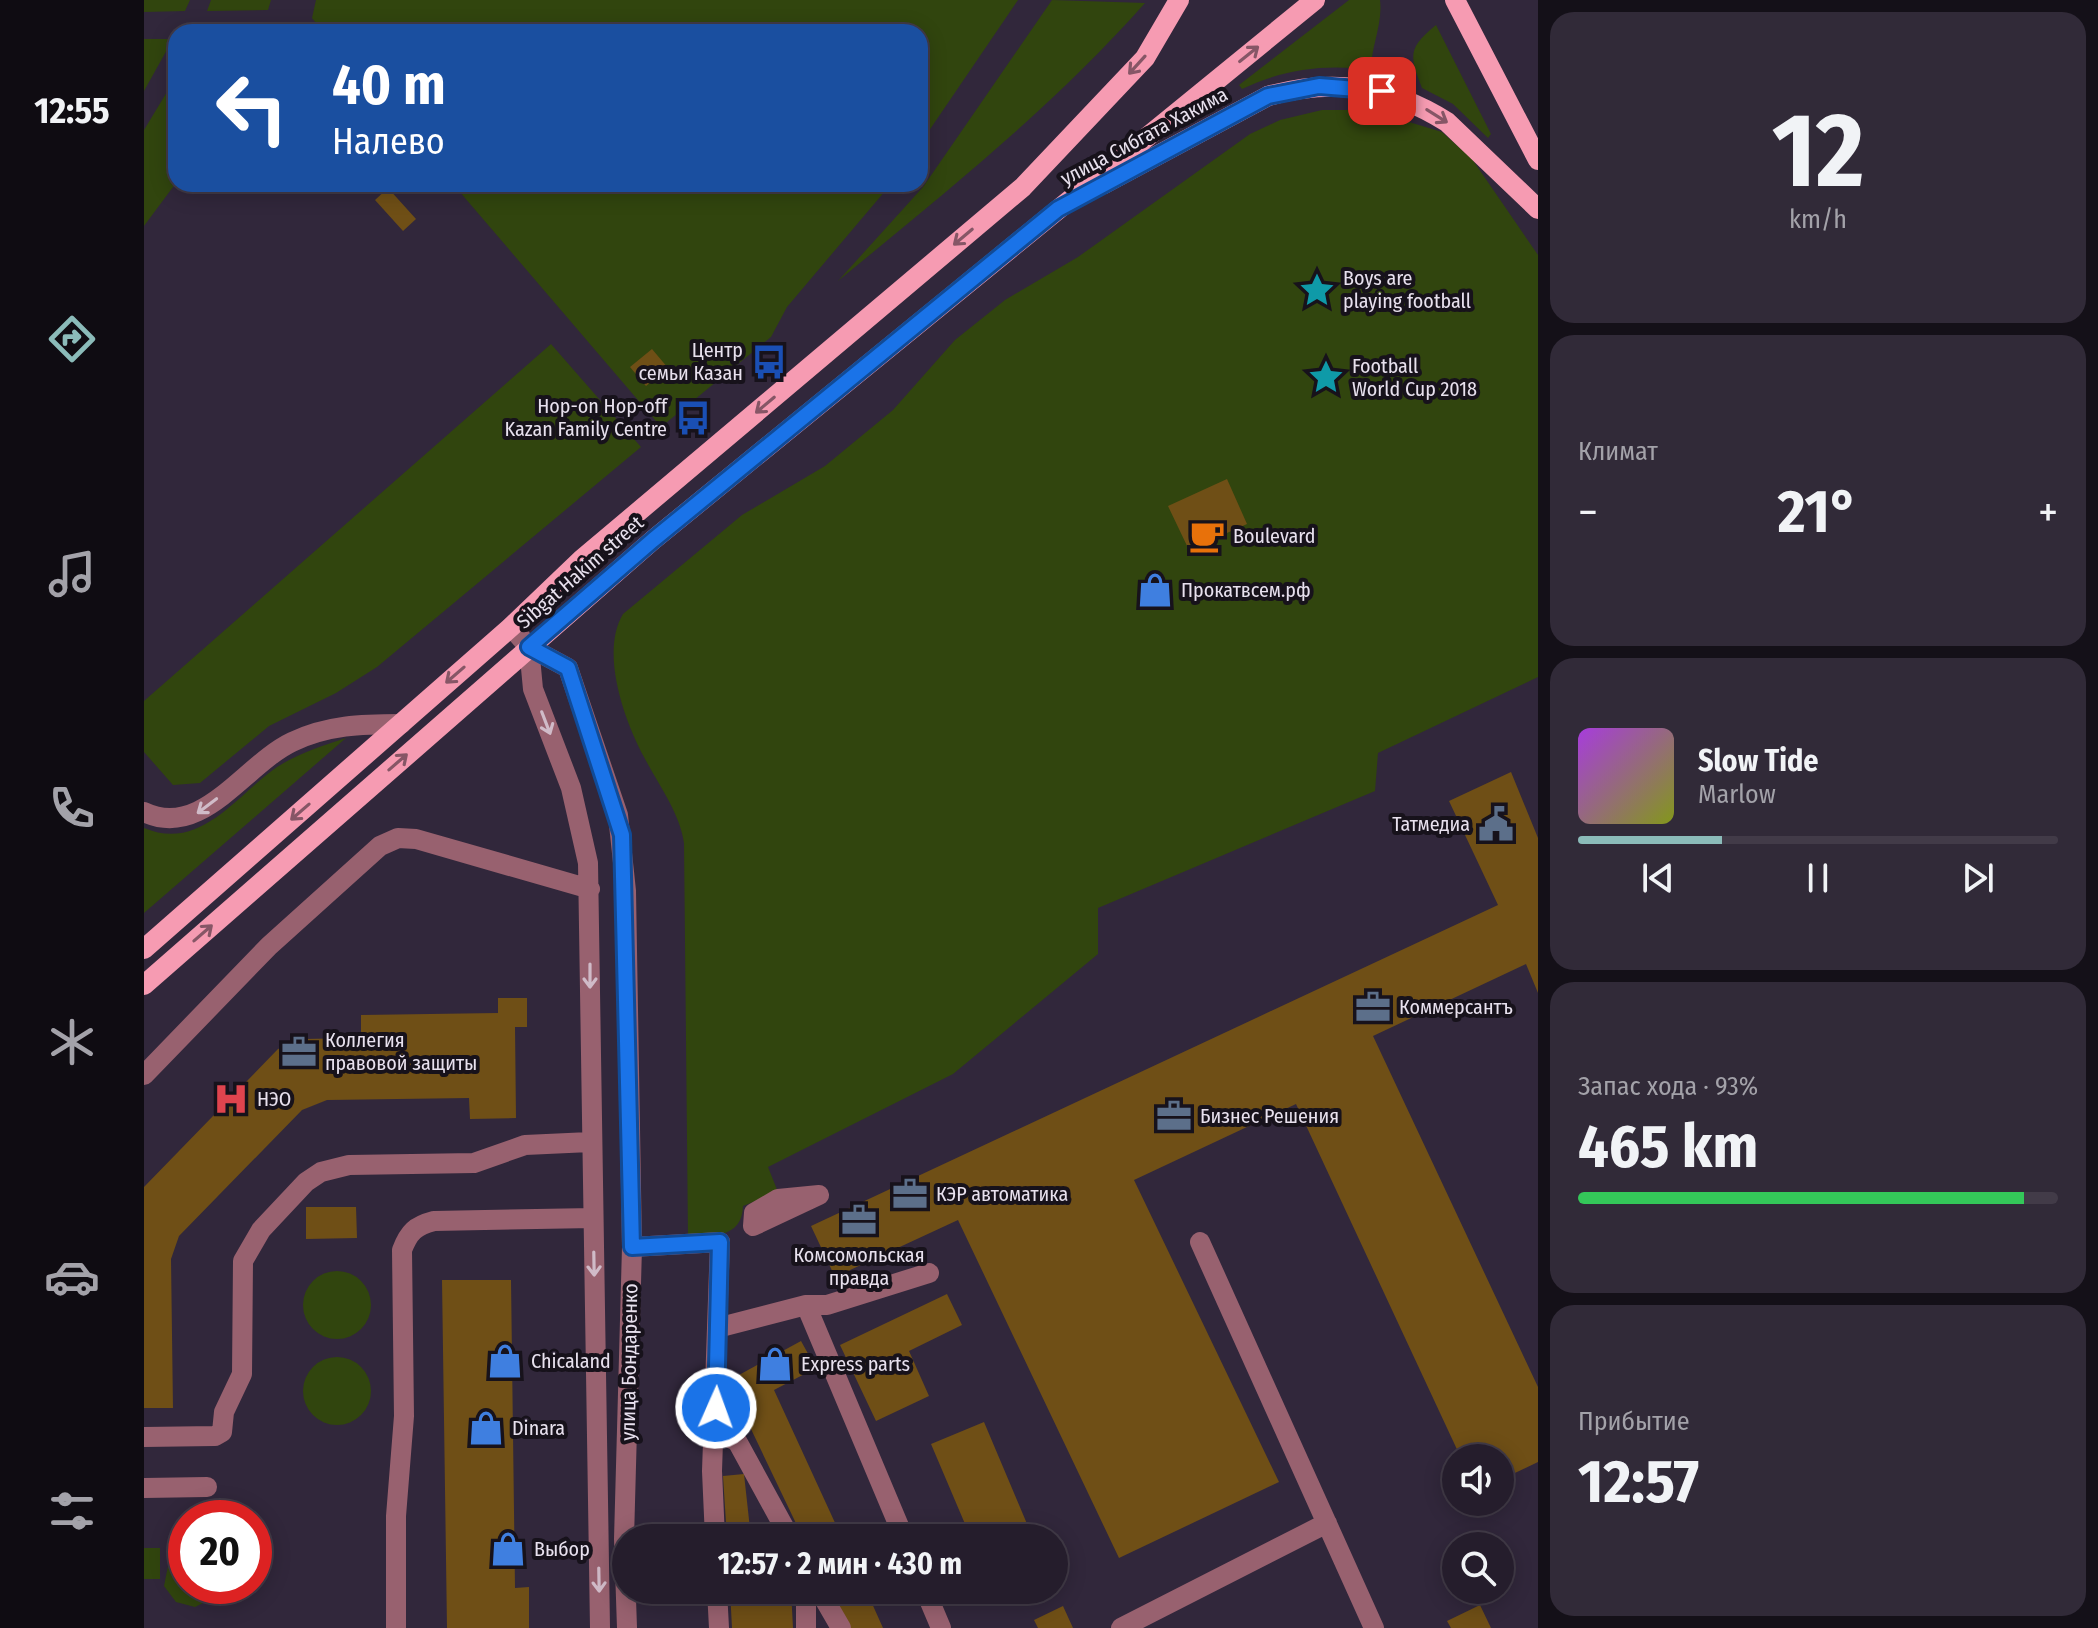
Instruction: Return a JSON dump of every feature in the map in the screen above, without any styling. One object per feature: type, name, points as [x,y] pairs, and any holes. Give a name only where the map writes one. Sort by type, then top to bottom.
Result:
[{"type":"main road","name":"улица Сибгата Хакима","points":[[511,627],[581,560],[1023,187],[1145,58],[1179,0]]},
{"type":"main road","name":"улица Сибгата Хакима","points":[[1058,209],[1315,0]]},
{"type":"main road","points":[[1455,0],[1538,160]]},
{"type":"main road","name":"улица Сибгата Хакима","points":[[1058,209],[1268,96],[1295,89],[1339,85],[1399,96],[1430,111],[1447,122],[1538,209]]},
{"type":"main road","name":"Sibgat Hakim street","points":[[144,985],[653,540],[1058,209]]},
{"type":"main road","name":"Sibgat Hakim street","points":[[144,949],[511,627]]},
{"type":"street","name":"улица Бондаренко","points":[[511,627],[529,647],[568,668],[621,826],[626,891],[632,1247],[624,1539],[627,1628]]},
{"type":"street","name":"улица Бондаренко","points":[[529,647],[533,689],[583,827],[590,889],[590,1142],[600,1628]]},
{"type":"street","points":[[144,812],[165,819],[193,815],[267,757],[293,741],[341,726],[401,724]]},
{"type":"street","points":[[144,1075],[274,941],[380,846],[390,841],[416,839],[590,889]]},
{"type":"street","points":[[144,1437],[215,1436],[222,1432],[224,1412],[242,1374],[241,1272],[247,1250],[261,1230],[306,1182],[321,1172],[349,1165],[474,1163],[531,1144],[590,1142]]},
{"type":"street","points":[[396,1628],[396,1531],[404,1416],[402,1250],[408,1234],[418,1225],[434,1221],[593,1218]]},
{"type":"street","points":[[632,1247],[720,1242],[714,1431],[715,1524]]},
{"type":"street","points":[[1200,1242],[1374,1628]]},
{"type":"street","points":[[717,1328],[806,1305],[827,1305],[929,1273]]},
{"type":"street","points":[[806,1305],[898,1524]]},
{"type":"street","points":[[714,1431],[737,1441],[782,1524]]},
{"type":"street","points":[[144,1488],[207,1487]]},
{"type":"street","points":[[1121,1628],[1327,1523]]},
{"type":"street","points":[[718,1604],[719,1628]]},
{"type":"street","points":[[806,1604],[806,1628]]},
{"type":"street","points":[[827,1604],[841,1628]]},
{"type":"street","points":[[931,1604],[941,1628]]},
{"type":"green space","points":[[144,0],[190,0],[185,11],[144,12]]},
{"type":"green space","points":[[211,0],[271,0],[268,10],[207,11]]},
{"type":"green space","points":[[316,0],[1018,0],[928,132],[928,24],[317,24],[312,18]]},
{"type":"green space","points":[[1052,0],[1145,3],[1036,113],[838,281],[918,192],[928,192],[928,180]]},
{"type":"green space","points":[[1349,0],[1380,0],[1371,70],[1305,70],[1273,77],[1242,89],[1239,85]]},
{"type":"green space","points":[[1436,25],[1491,134],[1488,138],[1453,104],[1422,88],[1413,60],[1414,53],[1420,40]]},
{"type":"green space","points":[[144,39],[168,39],[168,48],[144,91]]},
{"type":"green space","points":[[168,90],[169,192],[144,226],[144,130]]},
{"type":"green space","points":[[1322,110],[1355,110],[1386,115],[1442,132],[1472,159],[1538,255],[1538,677],[1378,753],[1375,791],[1098,908],[1098,954],[953,1074],[768,1167],[778,1192],[743,1206],[741,1217],[731,1230],[716,1235],[688,1237],[684,843],[673,810],[636,742],[617,686],[614,647],[616,630],[623,614],[742,515],[825,466],[893,410],[955,340],[1005,300],[1078,257],[1250,134],[1280,120]]},
{"type":"green space","points":[[460,192],[884,192],[787,307],[771,337],[661,427]]},
{"type":"green space","points":[[551,344],[641,447],[377,667],[336,693],[269,726],[200,783],[173,785],[144,752],[144,701]]},
{"type":"green space","points":[[346,738],[144,913],[144,828],[164,833],[183,833],[200,827],[277,767]]},
{"type":"green space","points":[[337,1271],[361,1281],[371,1305],[361,1329],[337,1339],[313,1329],[303,1305],[313,1281]]},
{"type":"green space","points":[[337,1357],[361,1367],[371,1391],[361,1415],[337,1425],[313,1415],[303,1391],[313,1367]]},
{"type":"green space","points":[[144,1548],[160,1548],[160,1579],[144,1579]]},
{"type":"green space","points":[[168,1566],[168,1591],[164,1586]]},
{"type":"building","points":[[384,192],[392,192],[416,219],[403,231],[375,200]]},
{"type":"building","points":[[652,349],[668,368],[646,386],[630,367]]},
{"type":"building","points":[[1227,479],[1247,524],[1189,550],[1168,506]]},
{"type":"building","name":"Татмедиа","points":[[1511,772],[1538,838],[1538,993],[1526,964],[1373,1036],[1538,1387],[1538,1462],[1514,1473],[1514,1444],[1454,1444],[1296,1104],[1134,1180],[1279,1482],[1119,1558],[958,1220],[835,1277],[811,1226],[1498,905],[1449,801]]},
{"type":"building","points":[[498,998],[527,998],[527,1027],[515,1027],[516,1118],[470,1119],[469,1098],[327,1100],[302,1110],[179,1236],[171,1259],[173,1408],[144,1408],[144,1187],[278,1049],[303,1039],[361,1038],[361,1015],[498,1013]]},
{"type":"building","points":[[306,1207],[356,1207],[357,1238],[306,1239]]},
{"type":"building","points":[[442,1280],[511,1280],[515,1588],[529,1587],[529,1628],[447,1628]]},
{"type":"building","points":[[947,1294],[962,1325],[909,1351],[929,1396],[876,1421],[840,1345]]},
{"type":"building","points":[[801,1341],[816,1368],[774,1390],[836,1524],[796,1524],[728,1381]]},
{"type":"building","points":[[984,1422],[1027,1524],[965,1524],[931,1444]]},
{"type":"building","points":[[744,1474],[749,1524],[726,1524],[723,1476]]},
{"type":"building","points":[[731,1604],[792,1604],[793,1628],[732,1628]]},
{"type":"building","points":[[835,1604],[872,1604],[883,1628],[846,1628]]},
{"type":"building","points":[[1480,1605],[1491,1628],[1451,1628],[1447,1621]]},
{"type":"building","points":[[1063,1606],[1073,1628],[1038,1628],[1034,1620]]},
{"type":"place","name":"Boys are playing football","points":[[1317,290]]},
{"type":"place","name":"Центр семьи Казан","points":[[769,362]]},
{"type":"place","name":"Football World Cup 2018","points":[[1326,377]]},
{"type":"place","name":"Hop-on Hop-off Kazan Family Centre","points":[[693,418]]},
{"type":"place","name":"Boulevard","points":[[1207,536]]},
{"type":"place","name":"Прокатвсем.рф","points":[[1155,590]]},
{"type":"place","name":"Татмедиа","points":[[1496,824]]},
{"type":"place","name":"Коммерсантъ","points":[[1373,1007]]},
{"type":"place","name":"Коллегия правовой защиты","points":[[299,1052]]},
{"type":"place","name":"НЭО","points":[[231,1099]]},
{"type":"place","name":"Бизнес Решения","points":[[1174,1116]]},
{"type":"place","name":"КЭР автоматика","points":[[910,1194]]},
{"type":"place","name":"Комсомольская правда","points":[[859,1220]]},
{"type":"place","name":"Chicaland","points":[[505,1361]]},
{"type":"place","name":"Express parts","points":[[775,1364]]},
{"type":"place","name":"Dinara","points":[[486,1428]]},
{"type":"place","name":"Выбор","points":[[508,1549]]},
{"type":"route","points":[[716,1408],[720,1242],[632,1247],[626,891],[621,826],[568,668],[529,647],[653,540],[1058,209],[1268,96],[1295,89],[1339,85],[1382,91]]}]
